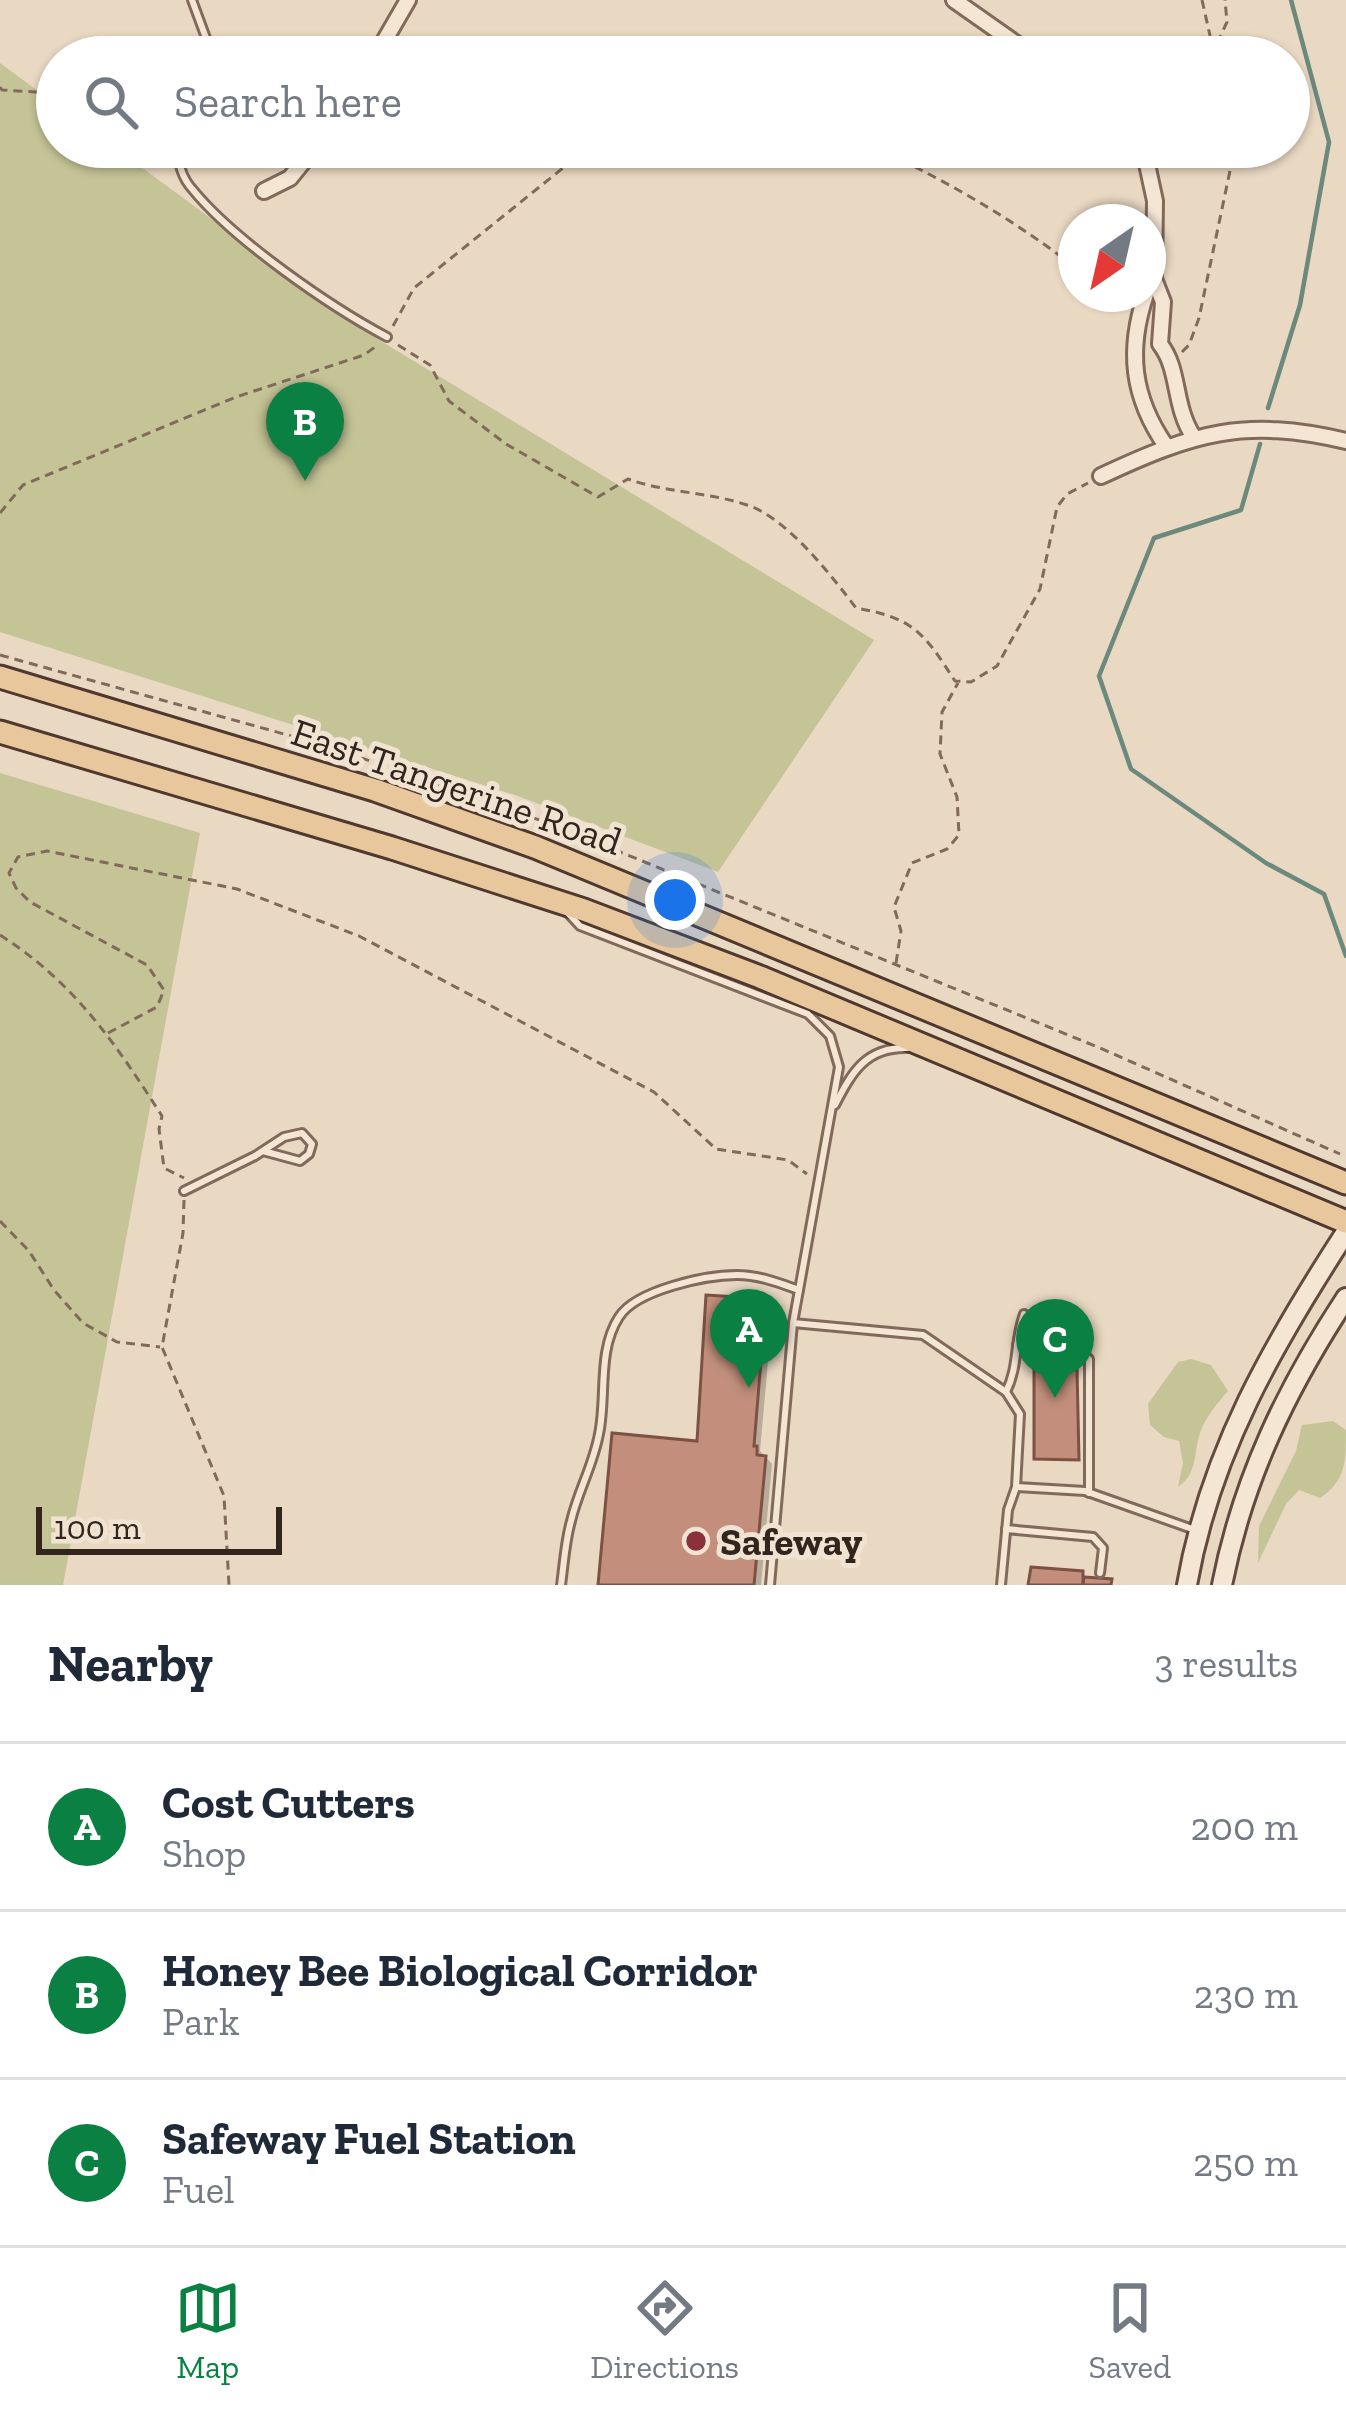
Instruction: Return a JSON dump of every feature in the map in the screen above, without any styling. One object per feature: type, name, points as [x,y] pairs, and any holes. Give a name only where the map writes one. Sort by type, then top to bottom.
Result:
[{"type":"main road","name":"East Tangerine Road","points":[[0,676],[59,684],[552,854],[1346,1183]]},
{"type":"main road","name":"East Tangerine Road","points":[[0,732],[556,901],[718,960],[1346,1222]]},
{"type":"main road","points":[[1187,1585],[1220,1462],[1259,1373],[1346,1232]]},
{"type":"main road","points":[[1222,1585],[1241,1506],[1265,1439],[1299,1372],[1346,1298]]},
{"type":"street","points":[[387,36],[408,0]]},
{"type":"street","points":[[954,0],[1005,36]]},
{"type":"street","points":[[264,191],[290,178],[298,168]]},
{"type":"street","points":[[1149,168],[1156,204]]},
{"type":"street","points":[[1143,312],[1132,362],[1150,424],[1166,446]]},
{"type":"street","points":[[1162,312],[1160,344],[1169,360],[1179,415],[1193,436]]},
{"type":"street","points":[[1101,476],[1193,436],[1282,430],[1346,441]]},
{"type":"lane","points":[[192,0],[205,36]]},
{"type":"lane","points":[[180,168],[191,189],[233,230],[350,317],[387,337]]},
{"type":"lane","points":[[556,901],[580,926],[808,1014],[830,1036],[839,1066],[793,1323],[770,1585]]},
{"type":"lane","points":[[831,1114],[856,1064],[887,1047],[932,1048]]},
{"type":"lane","points":[[184,1191],[284,1137],[302,1133],[312,1144],[300,1161],[263,1151]]},
{"type":"lane","points":[[561,1585],[571,1519],[588,1480],[601,1430],[606,1349],[618,1318],[633,1300],[658,1290],[734,1275],[764,1277],[800,1290]]},
{"type":"lane","points":[[1006,1392],[1017,1369],[1016,1345],[1024,1314]]},
{"type":"lane","points":[[793,1323],[923,1335],[1006,1392],[1020,1414],[1016,1487],[1001,1585]]},
{"type":"lane","points":[[1016,1345],[1080,1352],[1089,1359],[1089,1492]]},
{"type":"lane","points":[[1016,1487],[1089,1492],[1198,1531]]},
{"type":"lane","points":[[1006,1529],[1093,1537],[1102,1548],[1100,1574]]},
{"type":"path","points":[[1202,0],[1210,36]]},
{"type":"path","points":[[1221,36],[1227,22],[1225,0]]},
{"type":"path","points":[[0,87],[2,91],[36,92]]},
{"type":"path","points":[[0,513],[22,485],[236,397],[364,356],[387,337],[414,288],[563,168]]},
{"type":"path","points":[[920,168],[950,182],[1058,254]]},
{"type":"path","points":[[1169,360],[1189,345],[1199,318],[1231,168]]},
{"type":"path","points":[[387,337],[430,365],[449,401],[506,444],[598,497],[628,478],[655,489],[751,505],[814,554],[856,608],[892,614],[924,633],[959,681],[971,682],[997,666],[1040,590],[1057,507],[1067,494],[1101,476]]},
{"type":"path","points":[[0,655],[59,684],[327,746],[446,785],[896,964],[1340,1154]]},
{"type":"path","points":[[896,964],[901,931],[894,908],[912,863],[947,849],[958,835],[957,797],[940,754],[942,712],[959,681]]},
{"type":"path","points":[[108,1033],[157,1007],[164,990],[147,965],[30,902],[9,873],[18,857],[46,851],[237,889],[359,936],[654,1092],[716,1149],[788,1160],[818,1183]]},
{"type":"path","points":[[0,935],[75,993],[108,1033],[162,1116],[164,1168],[184,1177],[183,1233],[162,1347],[224,1496],[229,1585]]},
{"type":"path","points":[[0,1221],[83,1323],[117,1342],[162,1347]]},
{"type":"green space","points":[[0,63],[36,90],[36,168],[142,168],[361,329],[874,640],[718,872],[515,795],[0,632]]},
{"type":"green space","points":[[0,773],[200,833],[63,1585],[0,1585]]},
{"type":"green space","points":[[1191,1359],[1211,1365],[1228,1391],[1205,1421],[1192,1470],[1178,1487],[1183,1463],[1179,1441],[1164,1437],[1150,1425],[1148,1404],[1178,1362]]},
{"type":"green space","points":[[1333,1421],[1346,1430],[1340,1477],[1320,1498],[1299,1490],[1286,1504],[1258,1563],[1259,1526],[1296,1451],[1302,1425]]},
{"type":"building","points":[[706,1295],[766,1299],[754,1446],[757,1455],[766,1456],[754,1585],[598,1585],[612,1433],[697,1441]]},
{"type":"building","points":[[1034,1368],[1077,1369],[1079,1460],[1034,1459]]},
{"type":"building","points":[[1031,1567],[1083,1571],[1083,1585],[1028,1585]]},
{"type":"building","points":[[1084,1577],[1112,1579],[1111,1585],[1083,1585]]},
{"type":"waterway","points":[[1291,0],[1301,36]]},
{"type":"waterway","points":[[1268,408],[1300,305],[1329,142],[1310,71]]},
{"type":"waterway","points":[[1260,444],[1241,510],[1154,538],[1099,676],[1131,769],[1266,863],[1324,894],[1346,956]]},
{"type":"place","name":"Honey Bee Biological Corridor","points":[[305,481]]},
{"type":"place","name":"Cost Cutters","points":[[749,1388]]},
{"type":"place","name":"Safeway Fuel Station","points":[[1055,1398]]},
{"type":"place","name":"Safeway","points":[[696,1541]]}]
